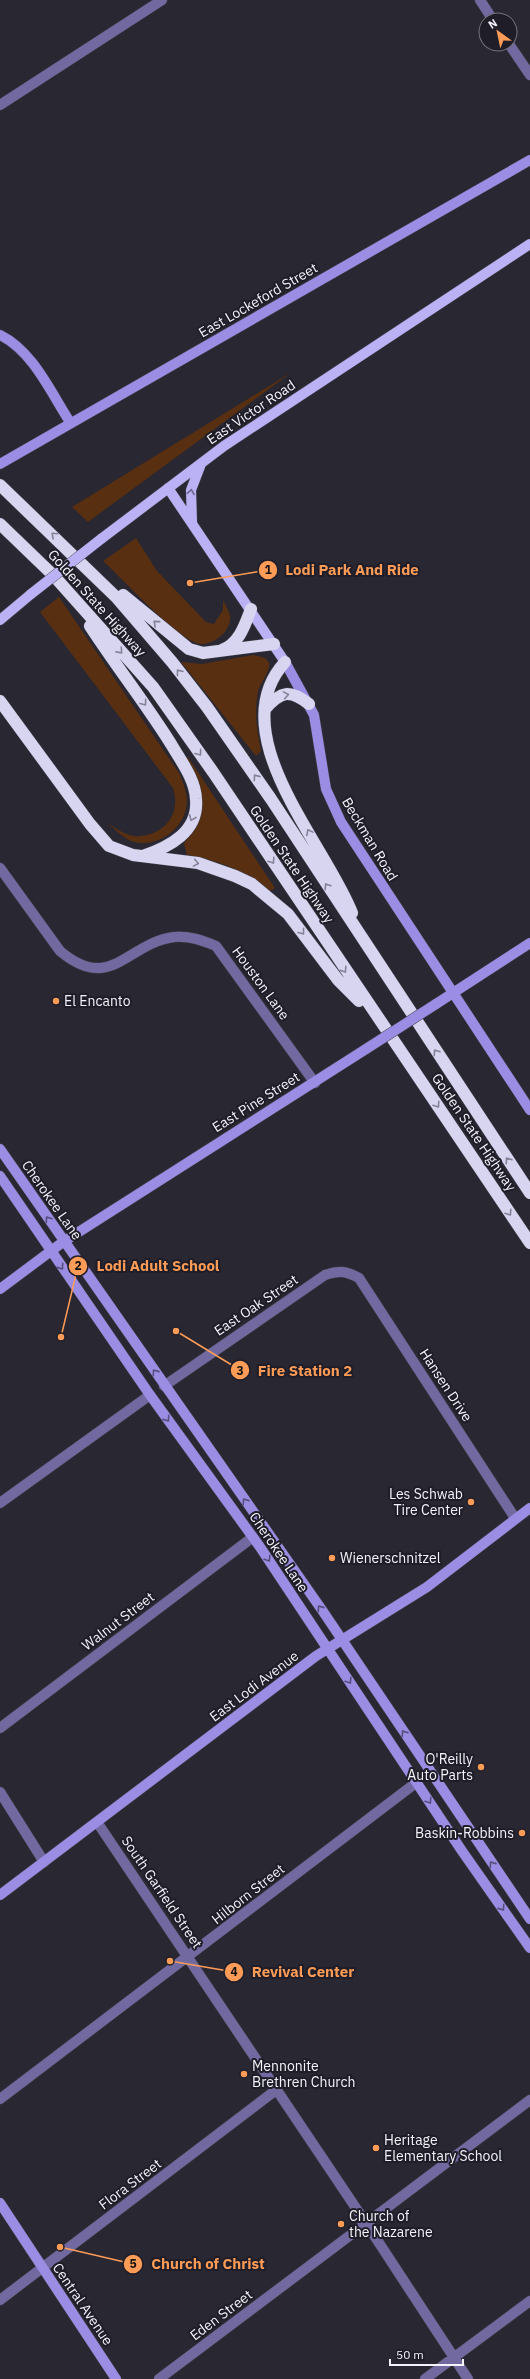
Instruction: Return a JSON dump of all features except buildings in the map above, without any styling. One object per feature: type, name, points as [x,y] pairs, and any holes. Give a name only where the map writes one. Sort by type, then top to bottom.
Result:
[{"type":"highway","name":"Golden State Highway","points":[[0,485],[69,549],[117,598],[172,662],[207,707],[271,799],[363,942],[530,1193]]},
{"type":"highway","name":"Golden State Highway","points":[[0,524],[66,590],[152,687],[384,1026],[530,1244]]},
{"type":"highway","points":[[69,549],[184,646],[203,653],[213,653],[274,644]]},
{"type":"highway","points":[[66,590],[155,719],[190,776],[194,787],[196,799],[195,811],[183,835],[173,844],[143,856]]},
{"type":"highway","points":[[213,653],[225,648],[236,640],[243,630],[251,609]]},
{"type":"highway","points":[[284,662],[275,673],[267,690],[264,729],[268,750],[279,776],[349,905],[363,942]]},
{"type":"highway","points":[[265,709],[275,698],[284,694],[293,694],[309,704]]},
{"type":"highway","points":[[0,701],[105,841],[122,852],[204,865],[235,876],[262,891],[302,930],[338,980],[384,1026]]},
{"type":"main road","name":"East Victor Road","points":[[0,620],[101,539],[201,463],[530,244]]},
{"type":"main road","points":[[192,522],[191,490],[201,463]]},
{"type":"main road","name":"Beckman Road","points":[[168,488],[251,609],[284,662]]},
{"type":"street","points":[[0,105],[162,0]]},
{"type":"street","points":[[480,0],[488,12]]},
{"type":"street","points":[[514,52],[530,75]]},
{"type":"street","name":"East Lockeford Street","points":[[0,464],[70,422],[530,160]]},
{"type":"street","points":[[0,335],[11,340],[25,354],[70,422]]},
{"type":"street","name":"Beckman Road","points":[[284,662],[309,704],[318,734],[326,789],[332,806],[452,994],[530,1110]]},
{"type":"street","name":"Houston Lane","points":[[0,868],[60,951],[72,961],[86,967],[100,968],[120,963],[157,942],[172,938],[198,939],[216,946],[315,1083]]},
{"type":"street","name":"East Pine Street","points":[[0,1289],[63,1242],[278,1104],[315,1083],[530,943]]},
{"type":"street","name":"Cherokee Lane","points":[[0,1149],[63,1242],[342,1640],[530,1919]]},
{"type":"street","name":"Cherokee Lane","points":[[0,1176],[150,1395],[253,1537],[530,1948]]},
{"type":"street","name":"East Oak Street","points":[[164,1386],[325,1276],[337,1271],[348,1272]]},
{"type":"street","name":"Hansen Drive","points":[[348,1272],[359,1278],[515,1518]]},
{"type":"street","points":[[0,1503],[150,1395]]},
{"type":"street","name":"East Lodi Avenue","points":[[0,1895],[328,1648],[422,1591],[515,1518],[530,1508]]},
{"type":"street","name":"Walnut Street","points":[[0,1728],[253,1537]]},
{"type":"street","name":"Hilborn Street","points":[[0,2099],[189,1958],[417,1782]]},
{"type":"street","points":[[0,1792],[44,1862]]},
{"type":"street","name":"South Garfield Street","points":[[97,1822],[366,2223],[468,2379]]},
{"type":"street","name":"Flora Street","points":[[0,2300],[276,2090]]},
{"type":"street","name":"Eden Street","points":[[159,2379],[530,2100]]},
{"type":"street","name":"Central Avenue","points":[[0,2203],[116,2379]]},
{"type":"street","points":[[425,2379],[530,2301]]},
{"type":"shaded area","points":[[292,372],[88,522],[72,507]]},
{"type":"shaded area","points":[[136,538],[157,571],[206,622],[214,624],[223,610],[223,600],[229,612],[230,620],[226,630],[218,639],[201,644],[185,637],[148,606],[103,561]]},
{"type":"shaded area","points":[[59,597],[179,773],[183,782],[186,791],[187,804],[183,817],[172,832],[156,841],[138,843],[129,840],[107,823],[132,836],[141,836],[158,831],[170,820],[175,805],[175,797],[173,788],[40,612]]},
{"type":"shaded area","points":[[253,655],[266,659],[269,663],[267,674],[259,689],[256,707],[256,722],[261,751],[256,756],[181,662],[202,664]]},
{"type":"shaded area","points":[[188,757],[275,888],[270,891],[250,877],[231,867],[211,860],[187,855],[184,843],[198,822],[201,812],[200,791],[197,781],[185,759]]},
{"type":"place","name":"Lodi Park And Ride","points":[[190,583]]},
{"type":"place","name":"El Encanto","points":[[56,1001]]},
{"type":"place","name":"Fire Station 2","points":[[176,1331]]},
{"type":"place","name":"Lodi Adult School","points":[[61,1337]]},
{"type":"place","name":"Les Schwab Tire Center","points":[[471,1502]]},
{"type":"place","name":"Wienerschnitzel","points":[[332,1558]]},
{"type":"place","name":"O'Reilly Auto Parts","points":[[481,1767]]},
{"type":"place","name":"Baskin-Robbins","points":[[522,1833]]},
{"type":"place","name":"Revival Center","points":[[170,1961]]},
{"type":"place","name":"Mennonite Brethren Church","points":[[244,2074]]},
{"type":"place","name":"Heritage Elementary School","points":[[376,2148]]},
{"type":"place","name":"Church of the Nazarene","points":[[341,2224]]},
{"type":"place","name":"Church of Christ","points":[[60,2247]]}]
